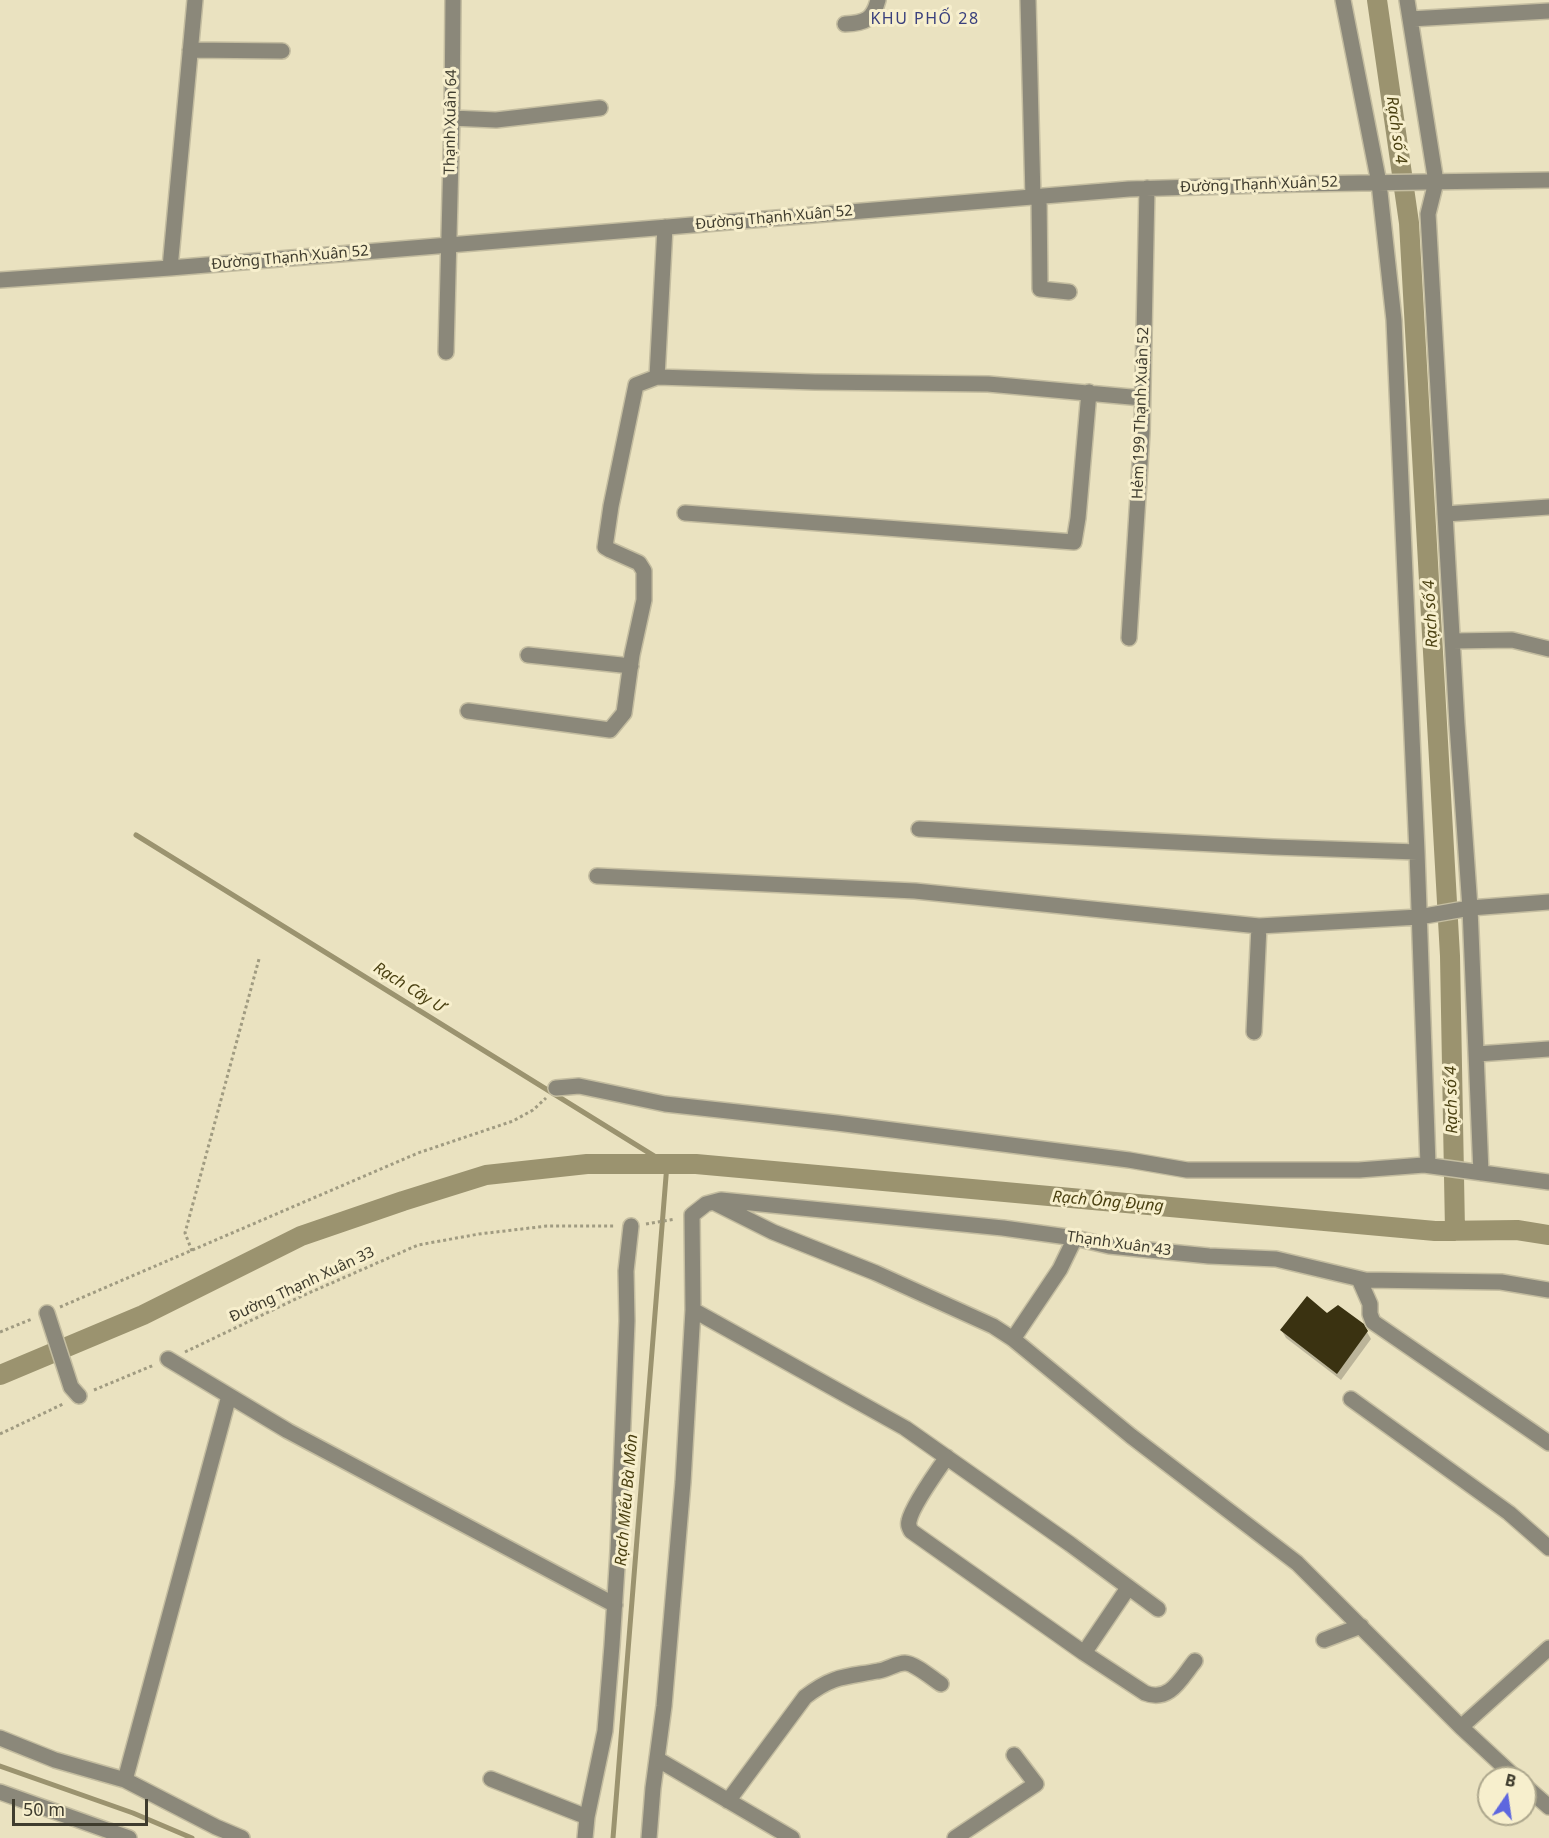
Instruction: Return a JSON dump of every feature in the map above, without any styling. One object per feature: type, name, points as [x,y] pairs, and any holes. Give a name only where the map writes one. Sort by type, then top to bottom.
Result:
[{"type":"street","points":[[170,268],[195,0]]},
{"type":"street","name":"Thạnh Xuân 64","points":[[446,352],[453,0]]},
{"type":"street","points":[[845,24],[859,23],[870,18],[876,9],[878,0]]},
{"type":"street","points":[[1028,0],[1040,290],[1069,292]]},
{"type":"street","points":[[1343,0],[1380,182],[1394,320],[1418,852],[1429,1166]]},
{"type":"street","points":[[1407,0],[1436,182],[1428,214],[1470,908],[1480,1173]]},
{"type":"street","points":[[1410,19],[1549,11]]},
{"type":"street","points":[[190,50],[282,51]]},
{"type":"street","points":[[452,118],[496,120],[600,108]]},
{"type":"street","name":"Đường Thạnh Xuân 52","points":[[0,280],[1147,188],[1549,180]]},
{"type":"street","name":"Hẻm 199 Thạnh Xuân 52","points":[[1129,638],[1142,398],[1147,188]]},
{"type":"street","points":[[657,377],[665,227]]},
{"type":"street","points":[[468,711],[610,729],[624,713],[644,600],[644,571],[639,563],[606,547],[611,506],[636,385],[657,377],[988,384],[1142,398]]},
{"type":"street","points":[[685,513],[1074,543],[1089,392]]},
{"type":"street","points":[[1445,514],[1549,507]]},
{"type":"street","points":[[1453,641],[1512,640],[1549,649]]},
{"type":"street","points":[[528,655],[631,666]]},
{"type":"street","points":[[919,829],[1418,852]]},
{"type":"street","points":[[597,876],[915,891],[1259,926],[1420,917],[1470,908],[1549,902]]},
{"type":"street","points":[[1254,1032],[1259,926]]},
{"type":"street","points":[[1477,1054],[1549,1049]]},
{"type":"street","points":[[556,1088],[579,1086],[665,1104],[837,1123],[1129,1160],[1187,1170],[1359,1170],[1429,1166],[1549,1182]]},
{"type":"street","name":"Thạnh Xuân 43","points":[[712,1202],[721,1200],[837,1210],[1003,1228],[1075,1238],[1109,1246],[1209,1256],[1276,1259],[1359,1279],[1501,1282],[1549,1290]]},
{"type":"street","points":[[649,1838],[664,1706],[682,1494],[693,1310],[688,1216],[712,1202],[773,1232],[876,1273],[993,1326],[1013,1339],[1131,1436],[1297,1563],[1461,1728],[1503,1766]]},
{"type":"street","points":[[585,1838],[587,1817],[605,1731],[615,1605],[627,1321],[626,1271],[635,1226]]},
{"type":"street","points":[[1013,1339],[1060,1269],[1075,1238]]},
{"type":"street","points":[[1359,1279],[1370,1304],[1372,1322],[1549,1443]]},
{"type":"street","points":[[693,1310],[904,1428],[1070,1544],[1158,1609]]},
{"type":"street","points":[[49,1318],[75,1391]]},
{"type":"street","points":[[168,1359],[288,1431],[615,1605]]},
{"type":"street","points":[[125,1780],[230,1396]]},
{"type":"street","points":[[1351,1399],[1509,1513],[1549,1548]]},
{"type":"street","points":[[947,1457],[909,1520],[911,1531],[1084,1653],[1145,1693],[1156,1696],[1168,1694],[1195,1661]]},
{"type":"street","points":[[1084,1653],[1128,1588]]},
{"type":"street","points":[[1324,1640],[1360,1626]]},
{"type":"street","points":[[1461,1728],[1549,1648]]},
{"type":"street","points":[[728,1801],[805,1697],[820,1685],[835,1679],[858,1673],[880,1671],[904,1663],[910,1664],[941,1684]]},
{"type":"street","points":[[0,1738],[55,1760],[125,1780],[242,1838]]},
{"type":"street","points":[[955,1838],[1036,1784],[1014,1755]]},
{"type":"street","points":[[657,1759],[792,1838]]},
{"type":"street","points":[[491,1779],[587,1817]]},
{"type":"street","points":[[0,1792],[129,1838]]},
{"type":"street","points":[[1537,1797],[1549,1808]]},
{"type":"path","points":[[192,1251],[185,1233],[259,959]]},
{"type":"path","points":[[0,1332],[49,1318],[192,1251],[418,1153],[513,1121],[533,1110]]},
{"type":"path","name":"Đường Thạnh Xuân 33","points":[[0,1434],[75,1391],[168,1359],[418,1245],[479,1234],[547,1226],[635,1226],[688,1216]]},
{"type":"building","points":[[1307,1296],[1327,1313],[1338,1305],[1364,1324],[1368,1331],[1337,1374],[1280,1330]]},
{"type":"waterway","name":"Rạch số 4","points":[[1377,0],[1409,223],[1450,956],[1455,1231]]},
{"type":"waterway","name":"Rạch Miếu Bà Môn","points":[[136,835],[667,1164],[613,1838]]},
{"type":"waterway","name":"Rạch Ông Đụng","points":[[0,1375],[143,1315],[301,1236],[486,1175],[587,1164],[696,1164],[1435,1231],[1517,1230],[1549,1235]]},
{"type":"waterway","points":[[0,1766],[133,1813],[192,1838]]},
{"type":"district","name":"KHU PHỐ 28","points":[[925,19]]},
{"type":"water label","name":"Rạch Cây Ư","points":[[409,988]]}]
